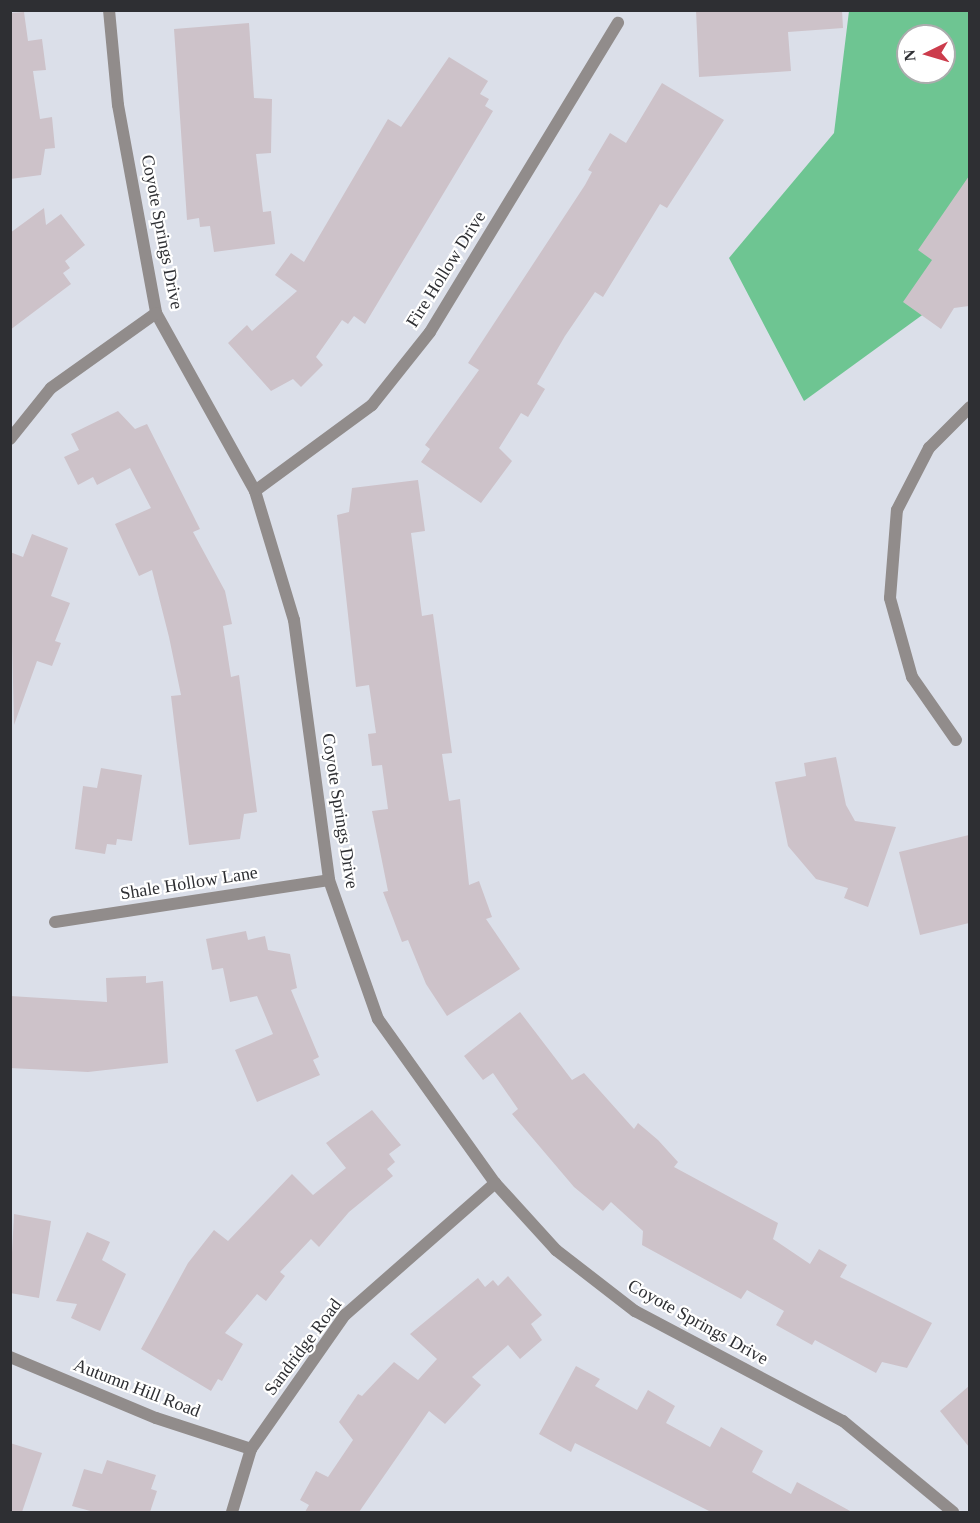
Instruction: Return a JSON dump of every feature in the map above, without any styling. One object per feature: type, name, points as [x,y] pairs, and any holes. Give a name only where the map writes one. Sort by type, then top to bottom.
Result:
[{"type":"street","name":"Coyote Springs Drive","points":[[109,10],[118,105],[156,313],[255,491],[294,620],[329,880],[378,1019],[495,1183],[556,1250],[635,1311],[843,1421],[953,1512]]},
{"type":"street","name":"Fire Hollow Drive","points":[[255,491],[372,405],[430,332],[618,23]]},
{"type":"street","points":[[10,439],[51,388],[156,313]]},
{"type":"street","points":[[956,740],[912,677],[890,598],[897,510],[929,448],[969,407]]},
{"type":"street","name":"Shale Hollow Lane","points":[[55,922],[329,880]]},
{"type":"street","name":"Sandridge Road","points":[[232,1512],[251,1449],[345,1315],[495,1183]]},
{"type":"street","name":"Autumn Hill Road","points":[[10,1357],[156,1418],[251,1449]]},
{"type":"green space","points":[[849,11],[969,11],[969,281],[804,401],[729,258],[834,133]]},
{"type":"building","points":[[696,10],[842,10],[843,28],[788,32],[791,71],[699,77]]},
{"type":"building","points":[[24,12],[28,41],[42,39],[46,70],[33,71],[40,119],[52,117],[55,148],[45,149],[41,175],[10,179],[10,13]]},
{"type":"building","points":[[249,23],[254,98],[272,99],[271,153],[256,154],[263,212],[271,211],[275,244],[214,252],[210,226],[200,227],[199,218],[187,220],[174,29]]},
{"type":"building","points":[[449,57],[488,81],[480,94],[489,99],[485,106],[493,111],[365,324],[354,316],[348,324],[342,320],[316,357],[323,365],[301,387],[293,379],[271,391],[228,343],[247,325],[252,331],[297,291],[275,275],[291,253],[304,262],[388,119],[401,127]]},
{"type":"building","points":[[662,83],[724,120],[667,208],[660,204],[603,297],[595,292],[565,336],[537,384],[545,389],[528,417],[521,413],[499,448],[512,461],[481,503],[421,462],[430,449],[425,445],[479,370],[468,363],[585,185],[592,172],[588,170],[610,133],[626,143]]},
{"type":"building","points":[[969,176],[969,306],[954,308],[941,329],[903,302],[932,260],[918,250]]},
{"type":"building","points":[[44,208],[46,225],[61,214],[85,245],[65,261],[70,268],[63,273],[71,284],[10,330],[10,233]]},
{"type":"building","points":[[118,411],[135,429],[147,424],[200,529],[193,532],[225,591],[232,624],[223,626],[231,677],[239,675],[257,812],[244,814],[240,839],[189,845],[171,696],[181,695],[169,637],[152,570],[139,576],[115,524],[151,508],[130,468],[97,485],[93,477],[78,485],[64,457],[79,450],[71,434]]},
{"type":"building","points":[[418,480],[425,531],[411,533],[422,616],[433,614],[452,753],[442,754],[449,801],[460,799],[469,885],[479,881],[492,917],[486,919],[520,969],[447,1016],[426,984],[408,940],[402,942],[383,892],[388,891],[372,811],[388,809],[382,765],[372,766],[368,734],[376,733],[369,685],[356,687],[337,515],[349,512],[352,488]]},
{"type":"building","points":[[32,534],[68,548],[51,596],[70,603],[55,641],[61,643],[52,666],[37,661],[14,725],[10,552],[23,557]]},
{"type":"building","points":[[836,757],[846,805],[855,821],[896,827],[868,907],[844,898],[848,888],[816,879],[788,846],[775,782],[806,776],[804,763]]},
{"type":"building","points":[[101,768],[142,775],[132,841],[117,839],[116,845],[107,844],[105,854],[75,849],[83,786],[97,788]]},
{"type":"building","points":[[969,835],[969,923],[920,935],[899,852]]},
{"type":"building","points":[[246,931],[248,940],[265,936],[268,950],[290,954],[297,988],[291,990],[319,1057],[313,1060],[320,1075],[257,1102],[235,1050],[273,1034],[257,996],[230,1002],[223,968],[212,970],[206,939]]},
{"type":"building","points":[[146,976],[146,983],[163,981],[168,1063],[88,1072],[10,1068],[10,996],[107,1002],[106,978]]},
{"type":"building","points":[[520,1012],[572,1080],[584,1073],[634,1129],[638,1123],[658,1140],[678,1162],[674,1167],[778,1223],[773,1239],[810,1264],[819,1249],[847,1265],[840,1277],[932,1323],[907,1368],[882,1362],[876,1373],[815,1340],[812,1345],[776,1325],[784,1311],[747,1290],[741,1299],[642,1245],[643,1231],[611,1202],[603,1211],[574,1187],[512,1114],[518,1109],[493,1073],[483,1080],[464,1056]]},
{"type":"building","points":[[372,1110],[401,1145],[389,1154],[395,1162],[387,1169],[393,1176],[349,1212],[319,1247],[311,1239],[280,1272],[285,1276],[266,1301],[257,1294],[225,1333],[243,1344],[222,1381],[218,1379],[211,1391],[141,1349],[188,1263],[214,1230],[228,1241],[292,1174],[313,1195],[346,1168],[326,1143]]},
{"type":"building","points":[[14,1214],[51,1221],[39,1298],[10,1293]]},
{"type":"building","points":[[87,1232],[110,1242],[102,1260],[126,1274],[100,1331],[71,1318],[77,1304],[56,1301]]},
{"type":"building","points":[[508,1276],[542,1315],[531,1324],[542,1340],[520,1359],[508,1345],[472,1377],[481,1385],[445,1424],[429,1411],[359,1512],[305,1512],[309,1505],[300,1500],[316,1471],[328,1477],[353,1440],[339,1422],[358,1394],[362,1396],[394,1362],[418,1380],[437,1359],[410,1334],[478,1278],[485,1287],[493,1280],[498,1286]]},
{"type":"building","points":[[576,1366],[600,1379],[595,1386],[637,1410],[648,1390],[675,1406],[666,1423],[710,1447],[721,1427],[763,1451],[752,1472],[791,1494],[797,1482],[852,1512],[711,1512],[575,1443],[571,1452],[539,1434]]},
{"type":"building","points":[[969,1386],[969,1447],[940,1411]]},
{"type":"building","points":[[10,1443],[42,1453],[22,1512],[10,1512]]},
{"type":"building","points":[[107,1460],[156,1475],[151,1489],[157,1491],[150,1512],[94,1512],[72,1506],[84,1469],[102,1474]]}]
